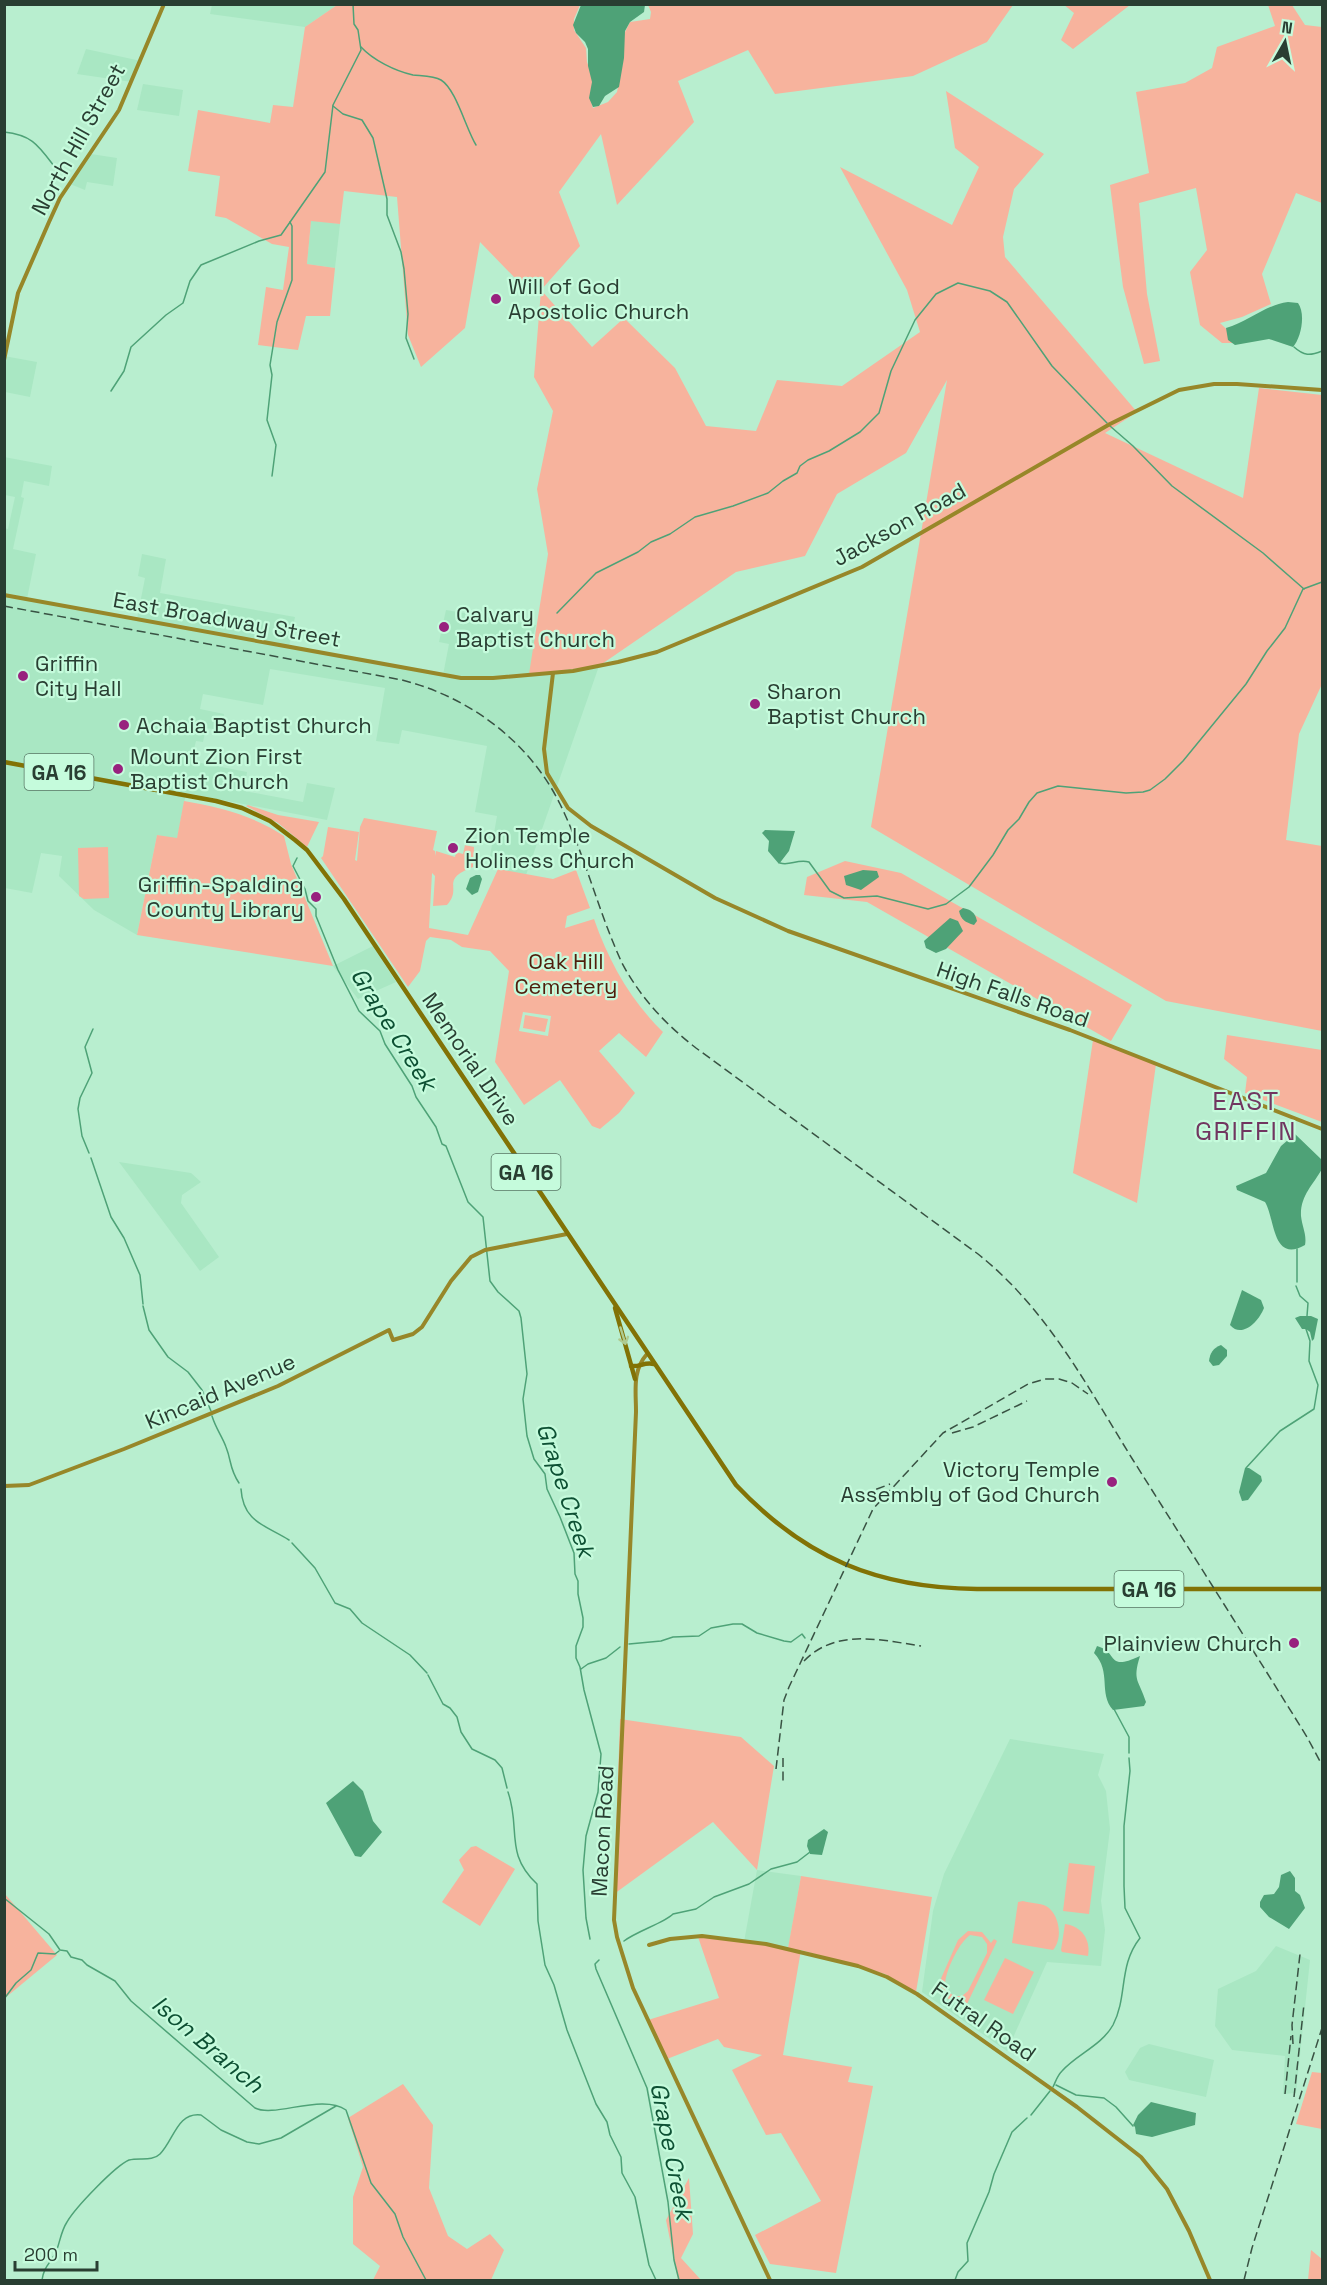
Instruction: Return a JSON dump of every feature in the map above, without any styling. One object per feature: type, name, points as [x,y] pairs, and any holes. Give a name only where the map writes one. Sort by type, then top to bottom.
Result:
[{"type":"main road","name":"Memorial Drive","points":[[4,762],[216,801],[242,808],[270,821],[307,850],[325,873],[647,1354]]},
{"type":"main road","points":[[615,1305],[634,1366],[635,1379]]},
{"type":"main road","name":"GA 16","points":[[647,1354],[736,1485],[756,1505],[787,1532],[816,1550],[846,1565],[882,1578],[922,1586],[977,1590],[1323,1589]]},
{"type":"main road","points":[[634,1366],[644,1363],[654,1364]]},
{"type":"street","name":"North Hill Street","points":[[4,360],[18,293],[49,222],[60,198],[118,110],[164,4]]},
{"type":"street","name":"Jackson Road","points":[[444,675],[475,679],[553,673],[592,668],[649,655],[862,567],[1110,424],[1179,390],[1214,384],[1237,384],[1323,390]]},
{"type":"street","name":"East Broadway Street","points":[[4,596],[444,675]]},
{"type":"street","name":"High Falls Road","points":[[553,673],[544,749],[547,773],[563,803],[578,818],[591,826],[695,887],[824,945],[1070,1030],[1323,1129]]},
{"type":"street","name":"Kincaid Avenue","points":[[4,1486],[29,1485],[278,1386],[389,1330],[393,1340],[413,1334],[422,1327],[451,1281],[471,1257],[485,1250],[567,1234]]},
{"type":"street","points":[[634,1366],[647,1354]]},
{"type":"street","name":"Macon Road","points":[[635,1379],[636,1424],[614,1920],[633,1988],[770,2280]]},
{"type":"street","name":"Futral Road","points":[[649,1945],[678,1938],[702,1936],[765,1944],[858,1966],[887,1977],[917,1994],[1077,2107],[1141,2157],[1167,2189],[1189,2231],[1210,2280]]},
{"type":"shaded area","points":[[212,5],[337,5],[305,27],[210,14]]},
{"type":"shaded area","points":[[581,5],[645,5],[644,12],[630,22],[625,31],[624,58],[619,87],[605,96],[599,106],[593,107],[589,98],[592,82],[588,66],[588,49],[573,25]]},
{"type":"shaded area","points":[[86,49],[141,61],[132,82],[77,74]]},
{"type":"shaded area","points":[[143,84],[183,90],[179,116],[137,110]]},
{"type":"shaded area","points":[[91,154],[117,158],[113,186],[87,182],[85,190],[70,184]]},
{"type":"shaded area","points":[[311,220],[340,224],[335,268],[307,264]]},
{"type":"shaded area","points":[[1288,302],[1298,303],[1302,313],[1300,332],[1293,347],[1269,339],[1235,345],[1228,340],[1226,328],[1272,306]]},
{"type":"shaded area","points":[[4,356],[37,362],[30,397],[5,392]]},
{"type":"shaded area","points":[[4,457],[52,466],[49,486],[24,481],[21,497],[24,498],[13,549],[36,554],[27,599],[137,619],[145,578],[138,576],[142,554],[166,559],[160,593],[295,617],[289,647],[443,675],[449,644],[439,642],[446,610],[536,625],[533,637],[599,666],[526,875],[488,868],[497,816],[475,812],[487,746],[402,730],[399,744],[376,741],[385,688],[270,669],[263,705],[203,694],[200,709],[224,714],[221,730],[206,728],[203,742],[196,741],[191,761],[247,772],[244,791],[303,802],[307,783],[335,788],[327,820],[186,793],[177,839],[157,835],[137,935],[94,910],[59,876],[62,856],[41,853],[32,893],[5,888],[4,528],[8,529],[15,497],[5,495]]},
{"type":"shaded area","points":[[765,830],[795,831],[789,851],[779,864],[768,851],[769,841],[762,833]]},
{"type":"shaded area","points":[[863,870],[877,871],[879,877],[861,890],[846,885],[844,876]]},
{"type":"shaded area","points":[[480,875],[482,879],[478,892],[472,895],[466,889],[470,878]]},
{"type":"shaded area","points":[[963,908],[974,913],[977,921],[974,925],[962,919],[959,911]]},
{"type":"shaded area","points":[[950,918],[958,921],[963,931],[946,949],[936,953],[926,948],[924,941]]},
{"type":"shaded area","points":[[373,946],[396,982],[358,999],[333,966]]},
{"type":"shaded area","points":[[1295,1134],[1322,1160],[1322,1169],[1308,1191],[1301,1209],[1305,1245],[1286,1249],[1276,1237],[1265,1202],[1237,1190],[1236,1186],[1266,1173],[1281,1146]]},
{"type":"shaded area","points":[[119,1162],[191,1173],[201,1182],[182,1195],[181,1203],[219,1257],[200,1271]]},
{"type":"shaded area","points":[[1242,1290],[1261,1300],[1264,1308],[1250,1327],[1240,1330],[1230,1325]]},
{"type":"shaded area","points":[[1311,1316],[1318,1319],[1312,1341],[1310,1332],[1302,1329],[1295,1318]]},
{"type":"shaded area","points":[[1221,1345],[1227,1350],[1227,1356],[1219,1365],[1213,1366],[1209,1361],[1210,1356],[1214,1349]]},
{"type":"shaded area","points":[[1245,1468],[1261,1476],[1262,1481],[1248,1500],[1242,1501],[1239,1492]]},
{"type":"shaded area","points":[[1097,1646],[1117,1661],[1122,1662],[1140,1656],[1137,1680],[1146,1702],[1144,1706],[1113,1710],[1106,1697],[1102,1668],[1094,1653]]},
{"type":"shaded area","points":[[1010,1739],[1104,1754],[1098,1775],[1106,1791],[1110,1829],[1101,1901],[1105,1930],[1101,1966],[1047,1962],[1007,2051],[922,1992],[933,1911],[944,1874]]},
{"type":"shaded area","points":[[353,1781],[363,1791],[373,1821],[382,1832],[361,1857],[355,1856],[326,1803]]},
{"type":"shaded area","points":[[824,1829],[828,1832],[822,1855],[810,1854],[807,1846],[808,1840]]},
{"type":"shaded area","points":[[757,1870],[801,1876],[788,1949],[744,1942]]},
{"type":"shaded area","points":[[1290,1871],[1295,1878],[1295,1891],[1300,1895],[1305,1908],[1289,1929],[1269,1917],[1260,1907],[1260,1902],[1264,1895],[1274,1894],[1279,1887],[1281,1875]]},
{"type":"shaded area","points":[[1276,1946],[1310,1960],[1296,2093],[1283,2094],[1285,2056],[1232,2050],[1215,2026],[1218,1989],[1256,1971]]},
{"type":"shaded area","points":[[1149,2044],[1214,2060],[1206,2097],[1129,2080],[1125,2072],[1140,2048]]},
{"type":"shaded area","points":[[1151,2102],[1196,2113],[1195,2125],[1152,2137],[1136,2134],[1133,2125],[1138,2115]]},
{"type":"green space","points":[[1063,4],[1130,5],[1073,49],[1061,40],[1074,13]]},
{"type":"green space","points":[[337,5],[580,5],[574,19],[574,30],[586,48],[587,62],[594,82],[590,98],[593,108],[608,102],[617,92],[623,62],[623,36],[630,22],[650,19],[651,12],[648,5],[1013,5],[987,42],[913,76],[775,94],[748,50],[678,81],[694,122],[617,205],[601,134],[559,192],[580,246],[541,290],[514,277],[480,242],[465,328],[421,367],[408,335],[397,197],[344,191],[340,224],[311,221],[307,264],[335,268],[330,316],[306,316],[298,350],[258,345],[266,287],[283,290],[289,247],[272,244],[226,218],[215,216],[220,176],[188,171],[198,110],[270,123],[273,105],[293,107],[305,27]]},
{"type":"green space","points":[[1268,5],[1292,5],[1305,25],[1322,27],[1322,203],[1296,193],[1262,274],[1271,304],[1242,317],[1220,323],[1241,343],[1222,343],[1200,325],[1190,272],[1207,250],[1196,188],[1139,203],[1147,294],[1160,361],[1144,364],[1123,287],[1110,185],[1149,173],[1136,92],[1185,83],[1212,68],[1217,47],[1275,26]]},
{"type":"green space","points":[[946,91],[1044,154],[1014,189],[1003,237],[1005,257],[1137,412],[1105,433],[1243,498],[1259,388],[1322,395],[1322,684],[1299,734],[1286,840],[1322,846],[1322,1031],[1166,1001],[871,827],[947,380],[906,453],[837,494],[805,556],[736,572],[599,666],[529,674],[548,554],[537,489],[553,411],[534,377],[541,290],[592,347],[624,318],[675,368],[706,426],[756,431],[777,380],[842,386],[920,332],[907,290],[840,167],[952,225],[979,167],[955,148]]},
{"type":"green space","points":[[184,801],[236,813],[284,836],[291,864],[333,966],[137,935],[157,835],[177,838]]},
{"type":"green space","points":[[246,806],[278,815],[319,822],[307,847],[278,823]]},
{"type":"green space","name":"Oak Hill Cemetery","points":[[364,818],[437,831],[433,850],[435,856],[436,851],[455,857],[456,852],[463,854],[465,845],[474,847],[473,867],[454,880],[453,893],[447,905],[433,906],[435,876],[432,873],[429,928],[468,935],[498,869],[553,879],[576,870],[590,908],[567,916],[565,928],[594,919],[622,980],[651,1020],[663,1032],[646,1057],[619,1033],[599,1051],[635,1093],[619,1113],[600,1129],[592,1126],[560,1080],[524,1105],[495,1062],[509,971],[490,951],[462,947],[451,940],[430,937],[426,941],[420,971],[408,987],[321,858],[328,827],[359,832],[355,860],[357,861],[360,827]],"holes":[[[523,1012],[551,1016],[548,1036],[519,1031]]]},
{"type":"green space","points":[[108,847],[109,898],[84,899],[79,896],[78,848]]},
{"type":"green space","points":[[845,861],[901,873],[1132,1005],[1111,1041],[867,902],[804,895],[807,877]]},
{"type":"green space","points":[[525,1015],[548,1019],[545,1032],[523,1028]]},
{"type":"green space","points":[[1227,1035],[1322,1050],[1322,1122],[1245,1093],[1247,1077],[1224,1059]]},
{"type":"green space","points":[[1093,1040],[1156,1064],[1137,1203],[1073,1173]]},
{"type":"green space","points":[[620,1719],[741,1737],[774,1766],[757,1870],[713,1822],[614,1894]]},
{"type":"green space","points":[[476,1846],[515,1869],[480,1926],[442,1902],[464,1870],[459,1860],[471,1847]]},
{"type":"green space","points":[[1069,1863],[1095,1866],[1089,1914],[1063,1911]]},
{"type":"green space","points":[[801,1876],[932,1897],[916,1992],[885,1974],[801,1950],[783,2055],[852,2067],[848,2082],[873,2086],[836,2273],[770,2264],[755,2235],[821,2201],[781,2133],[766,2135],[732,2070],[762,2055],[724,2047],[718,2039],[667,2059],[648,2020],[719,1998],[698,1937],[788,1948]]},
{"type":"green space","points":[[5,1894],[57,1955],[4,1998]]},
{"type":"green space","points":[[1018,1902],[1041,1904],[1051,1910],[1057,1921],[1059,1933],[1053,1950],[1012,1943]]},
{"type":"green space","points":[[1065,1924],[1076,1927],[1084,1934],[1088,1944],[1088,1956],[1062,1952]]},
{"type":"green space","points":[[968,1931],[982,1932],[991,1943],[994,1939],[997,1941],[967,2004],[963,2000],[954,2001],[947,1998],[939,1983],[958,1940]],"holes":[[[970,1935],[982,1937],[987,1944],[987,1953],[968,1991],[962,1996],[954,1996],[946,1990],[948,1969],[961,1945]]]},
{"type":"green space","points":[[1005,1958],[1034,1972],[1013,2014],[984,2000]]},
{"type":"green space","points":[[1312,2072],[1322,2073],[1322,2129],[1296,2124]]},
{"type":"green space","points":[[403,2084],[433,2125],[429,2188],[448,2236],[467,2249],[490,2234],[504,2250],[491,2280],[373,2280],[380,2266],[353,2244],[353,2197],[363,2167],[348,2118]]},
{"type":"green space","points":[[689,2178],[693,2234],[681,2258],[701,2280],[678,2280],[666,2220]]},
{"type":"green space","points":[[1311,2250],[1322,2259],[1322,2280],[1308,2280]]},
{"type":"waterway","points":[[111,391],[124,371],[131,347],[166,315],[183,303],[190,281],[201,265],[259,241],[281,235],[325,172],[333,105],[361,50],[358,30],[354,24],[353,4]]},
{"type":"waterway","points":[[361,47],[378,61],[392,68],[413,75],[441,80],[456,100],[476,145]]},
{"type":"waterway","points":[[333,106],[343,114],[362,120],[373,138],[387,199],[387,215],[401,252],[408,314],[406,338],[414,359]]},
{"type":"waterway","points":[[4,132],[14,133],[34,142],[54,166]]},
{"type":"waterway","points":[[272,476],[276,445],[267,420],[272,375],[270,365],[277,322],[292,280],[292,226],[290,222]]},
{"type":"waterway","points":[[557,613],[596,573],[670,534],[695,517],[768,493],[797,473],[800,466],[808,460],[829,451],[860,432],[879,413],[891,371],[915,320],[936,294],[958,283],[990,291],[1007,302],[1052,366],[1107,423]]},
{"type":"waterway","points":[[1294,347],[1307,354],[1322,351]]},
{"type":"waterway","points":[[1110,426],[1172,486],[1263,553],[1304,589]]},
{"type":"waterway","points":[[780,863],[809,862],[830,891],[844,898],[877,896],[928,909],[946,904],[969,887],[1008,830],[1019,819],[1037,793],[1058,786],[1126,793],[1143,792],[1150,790],[1165,779],[1183,761],[1246,684],[1285,628],[1303,589],[1322,582]]},
{"type":"waterway","name":"Grape Creek","points":[[297,858],[293,866],[305,889],[308,901],[316,909],[316,916],[338,970],[359,1011],[380,1031],[385,1044],[436,1127],[442,1144],[446,1146],[468,1202],[483,1217],[490,1281],[498,1292],[519,1311],[521,1318],[527,1374],[523,1399],[527,1436],[534,1459],[545,1474],[547,1489],[574,1553],[575,1574],[583,1618],[583,1627],[576,1646],[576,1658],[601,1754],[598,1792],[586,1836],[583,1870],[586,1918],[590,1939]]},
{"type":"waterway","points":[[89,1153],[82,1136],[78,1109],[80,1098],[92,1073],[85,1047],[93,1029]]},
{"type":"waterway","points":[[91,1158],[111,1217],[124,1238],[140,1275],[143,1304]]},
{"type":"waterway","points":[[1297,1249],[1297,1282]]},
{"type":"waterway","points":[[1296,1286],[1300,1296],[1308,1303],[1307,1316]]},
{"type":"waterway","points":[[143,1306],[149,1330],[168,1357],[188,1372],[202,1390],[211,1411]]},
{"type":"waterway","points":[[1246,1468],[1280,1431],[1314,1409],[1318,1385],[1309,1361],[1310,1341],[1306,1329]]},
{"type":"waterway","points":[[212,1416],[239,1483]]},
{"type":"waterway","points":[[241,1489],[246,1509],[251,1516],[289,1540]]},
{"type":"waterway","points":[[292,1543],[315,1568],[335,1603],[350,1609],[362,1623],[410,1655],[427,1673]]},
{"type":"waterway","points":[[629,1644],[661,1641],[673,1637],[699,1636],[711,1628],[733,1624],[742,1624],[757,1633],[784,1641],[791,1642],[802,1634],[805,1638]]},
{"type":"waterway","points":[[581,1669],[606,1658],[620,1647]]},
{"type":"waterway","points":[[428,1675],[443,1704],[450,1708],[457,1717],[461,1732],[472,1749],[495,1760],[502,1768],[507,1788]]},
{"type":"waterway","points":[[1114,1709],[1129,1737],[1129,1753]]},
{"type":"waterway","points":[[1053,2087],[1062,2071],[1102,2039],[1113,2025],[1118,2014],[1129,1959],[1140,1938],[1125,1908],[1124,1826],[1130,1771],[1129,1758]]},
{"type":"waterway","points":[[508,1792],[520,1862],[537,1884],[538,1921],[545,1965],[596,2104],[607,2122],[610,2135],[621,2157],[622,2173],[635,2197],[649,2265],[656,2280]]},
{"type":"waterway","points":[[624,1941],[673,1914],[696,1909],[714,1897],[749,1884],[771,1869],[797,1862],[810,1852]]},
{"type":"waterway","name":"Ison Branch","points":[[4,1898],[49,1934],[60,1950],[67,1951],[71,1957],[82,1960],[115,1981],[131,2001],[255,2108],[274,2110],[324,2104],[336,2105],[346,2110],[371,2183],[395,2214],[403,2237],[426,2280]]},
{"type":"waterway","points":[[4,1999],[16,1983],[31,1970],[38,1953],[55,1954],[59,1951]]},
{"type":"waterway","name":"Grape Creek","points":[[599,1960],[595,1964],[596,1969],[647,2088],[668,2202],[674,2260],[679,2280]]},
{"type":"waterway","points":[[1056,2085],[1076,2095],[1104,2098],[1116,2107],[1133,2126]]},
{"type":"waterway","points":[[1031,2115],[1050,2091]]},
{"type":"waterway","points":[[42,2280],[56,2252],[65,2225],[86,2198],[129,2160],[149,2159],[160,2154],[186,2118],[201,2115],[221,2130],[247,2142],[259,2144],[281,2138],[336,2106]]},
{"type":"waterway","points":[[955,2280],[958,2272],[968,2261],[967,2243],[1012,2132],[1027,2118]]},
{"type":"railway","points":[[4,606],[402,680],[451,698],[473,710],[514,742],[532,760],[560,804],[622,963],[645,999],[664,1020],[696,1048],[978,1254],[1025,1299],[1082,1377],[1307,1737],[1322,1765]]},
{"type":"railway","points":[[776,1769],[784,1700],[873,1509],[943,1433],[1028,1384],[1045,1379],[1059,1379],[1072,1383],[1088,1394]]},
{"type":"railway","points":[[952,1433],[973,1427],[1027,1401]]},
{"type":"railway","points":[[851,1499],[890,1484]]},
{"type":"railway","points":[[804,1661],[830,1644],[845,1640],[875,1639],[921,1646]]},
{"type":"railway","points":[[783,1758],[783,1785]]},
{"type":"railway","points":[[1293,2044],[1292,2025],[1300,1954]]},
{"type":"railway","points":[[1294,2097],[1304,2004]]},
{"type":"railway","points":[[1244,2280],[1252,2248],[1322,2028]]},
{"type":"railway","points":[[1285,2094],[1291,2036]]},
{"type":"place","name":"Will of God Apostolic Church","points":[[496,299]]},
{"type":"place","name":"Calvary Baptist Church","points":[[444,627]]},
{"type":"place","name":"Griffin City Hall","points":[[23,676]]},
{"type":"place","name":"Sharon Baptist Church","points":[[755,704]]},
{"type":"place","name":"Achaia Baptist Church","points":[[124,725]]},
{"type":"place","name":"Mount Zion First Baptist Church","points":[[118,769]]},
{"type":"place","name":"Zion Temple Holiness Church","points":[[453,848]]},
{"type":"place","name":"Griffin-Spalding County Library","points":[[316,897]]},
{"type":"place","name":"Victory Temple Assembly of God Church","points":[[1112,1482]]},
{"type":"place","name":"Plainview Church","points":[[1294,1643]]},
{"type":"district","name":"EAST GRIFFIN","points":[[1246,1116]]}]
